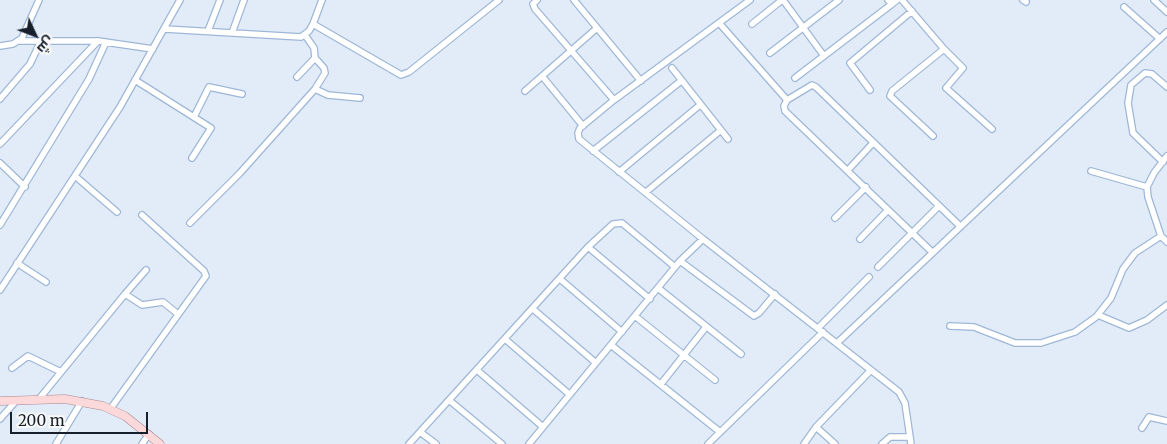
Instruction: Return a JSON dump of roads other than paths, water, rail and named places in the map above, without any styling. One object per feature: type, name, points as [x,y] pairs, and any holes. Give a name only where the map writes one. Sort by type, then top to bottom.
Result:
[{"type":"main road","points":[[0,402],[65,399],[111,408],[149,434],[160,444]]},
{"type":"street","points":[[18,41],[26,34],[39,0]]},
{"type":"street","points":[[0,290],[136,80],[180,0]]},
{"type":"street","points":[[208,31],[220,0]]},
{"type":"street","points":[[232,33],[244,0]]},
{"type":"street","points":[[165,28],[296,37],[305,35],[313,24],[322,0]]},
{"type":"street","points":[[313,24],[401,74],[408,72],[499,0]]},
{"type":"street","points":[[537,0],[533,6],[614,100]]},
{"type":"street","points":[[574,0],[641,80]]},
{"type":"street","points":[[750,0],[720,24],[614,100],[583,126],[578,138],[902,395],[910,441],[890,438],[882,444]]},
{"type":"street","points":[[752,24],[782,0],[824,56]]},
{"type":"street","points":[[770,54],[839,0]]},
{"type":"street","points":[[902,0],[963,68],[946,88],[992,129]]},
{"type":"street","points":[[1154,0],[1167,12]]},
{"type":"street","points":[[795,78],[892,1]]},
{"type":"street","points":[[1124,7],[1160,39]]},
{"type":"street","points":[[870,90],[850,63],[912,11]]},
{"type":"street","points":[[720,24],[787,100]]},
{"type":"street","points":[[526,91],[597,28]]},
{"type":"street","points":[[837,342],[1167,32]]},
{"type":"street","points":[[190,223],[240,173],[315,89],[325,73],[324,68],[315,58],[314,48],[305,35]]},
{"type":"street","points":[[0,46],[18,41],[40,43],[98,41],[153,49]]},
{"type":"street","points":[[0,144],[98,41]]},
{"type":"street","points":[[0,225],[25,187],[89,79],[106,42]]},
{"type":"street","points":[[0,99],[30,64],[40,43]]},
{"type":"street","points":[[933,136],[891,98],[890,93],[944,49]]},
{"type":"street","points":[[297,77],[315,58]]},
{"type":"street","points":[[672,68],[700,106],[728,139]]},
{"type":"street","points":[[1167,87],[1152,74],[1145,72],[1130,85],[1128,103],[1133,133],[1165,159],[1147,187],[1148,197],[1161,236],[1167,242]]},
{"type":"street","points":[[542,76],[583,126]]},
{"type":"street","points":[[136,80],[211,130],[192,158]]},
{"type":"street","points":[[593,151],[681,81]]},
{"type":"street","points":[[932,252],[785,111],[784,106],[787,100],[812,85],[816,87],[960,226]]},
{"type":"street","points":[[194,117],[209,87],[242,94]]},
{"type":"street","points":[[315,89],[334,96],[360,98]]},
{"type":"street","points":[[619,172],[700,106]]},
{"type":"street","points":[[646,192],[721,130]]},
{"type":"street","points":[[848,170],[873,142]]},
{"type":"street","points":[[0,163],[25,187]]},
{"type":"street","points":[[1091,171],[1147,187]]},
{"type":"street","points":[[75,176],[117,212]]},
{"type":"street","points":[[835,218],[866,187]]},
{"type":"street","points":[[878,267],[939,206]]},
{"type":"street","points":[[860,239],[888,210]]},
{"type":"street","points":[[111,408],[206,273],[142,215]]},
{"type":"street","points":[[409,444],[588,247],[613,224],[622,223],[675,267]]},
{"type":"street","points":[[950,326],[974,328],[1004,340],[1032,344],[1058,339],[1075,332],[1098,315],[1111,298],[1128,262],[1143,246],[1161,236]]},
{"type":"street","points":[[529,444],[680,261],[704,239]]},
{"type":"street","points":[[588,247],[650,298]]},
{"type":"street","points":[[680,261],[751,315],[759,314],[774,294]]},
{"type":"street","points":[[17,263],[46,282]]},
{"type":"street","points":[[39,400],[146,270]]},
{"type":"street","points":[[708,444],[821,330],[869,277]]},
{"type":"street","points":[[560,279],[622,332]]},
{"type":"street","points":[[658,288],[741,354]]},
{"type":"street","points":[[125,294],[142,305],[163,302],[178,314]]},
{"type":"street","points":[[1098,315],[1129,328],[1148,320],[1167,305]]},
{"type":"street","points":[[533,309],[596,363]]},
{"type":"street","points":[[635,316],[715,380]]},
{"type":"street","points":[[661,384],[706,327]]},
{"type":"street","points":[[505,339],[569,394]]},
{"type":"street","points":[[611,346],[720,432]]},
{"type":"street","points":[[12,368],[28,356],[61,372]]},
{"type":"street","points":[[477,370],[542,427]]},
{"type":"street","points":[[804,444],[816,427],[871,370]]},
{"type":"street","points":[[449,400],[502,444]]},
{"type":"street","points":[[0,419],[16,401]]},
{"type":"street","points":[[56,444],[82,401]]},
{"type":"street","points":[[1142,428],[1149,417],[1167,421]]},
{"type":"street","points":[[816,427],[835,444]]},
{"type":"street","points":[[420,432],[436,444]]},
{"type":"street","points":[[142,444],[149,434]]}]
